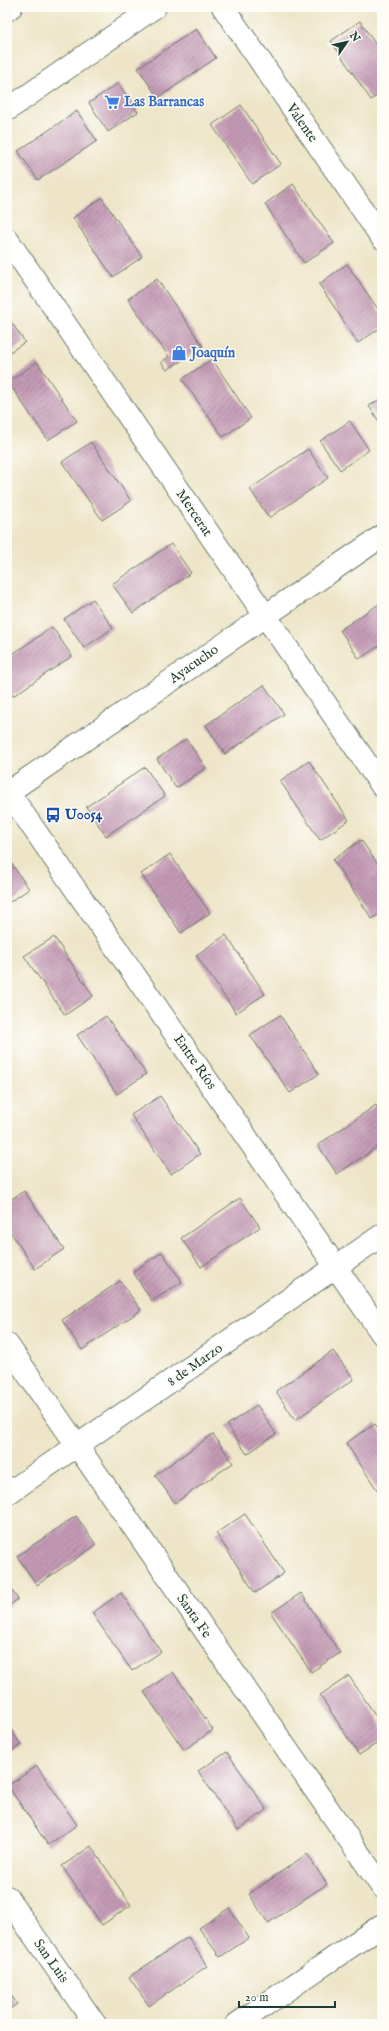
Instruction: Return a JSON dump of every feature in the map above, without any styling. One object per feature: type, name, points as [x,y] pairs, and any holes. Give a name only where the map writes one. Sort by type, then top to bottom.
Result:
[{"type":"street","points":[[7,10],[11,7]]},
{"type":"street","points":[[7,110],[155,7]]},
{"type":"street","name":"Valente","points":[[223,7],[382,238]]},
{"type":"street","name":"Mercerat","points":[[7,239],[263,616],[382,786]]},
{"type":"street","name":"Ayacucho","points":[[7,791],[382,536]]},
{"type":"street","name":"Entre Ríos","points":[[7,791],[382,1334]]},
{"type":"street","name":"8 de Marzo","points":[[7,1494],[77,1447],[335,1266],[382,1235]]},
{"type":"street","name":"Santa Fe","points":[[7,1344],[382,1887]]},
{"type":"street","name":"San Luis","points":[[7,1897],[95,2024]]},
{"type":"street","points":[[237,2024],[382,1925]]},
{"type":"building","points":[[360,21],[382,54],[382,92],[371,100],[331,41]]},
{"type":"building","points":[[196,29],[216,58],[158,98],[138,68]]},
{"type":"building","points":[[118,83],[138,112],[108,132],[89,103]]},
{"type":"building","points":[[241,105],[281,164],[252,184],[212,125]]},
{"type":"building","points":[[77,111],[97,141],[38,180],[18,151]]},
{"type":"building","points":[[293,184],[334,243],[304,263],[265,204]]},
{"type":"building","points":[[102,198],[142,257],[113,277],[73,218]]},
{"type":"building","points":[[347,264],[382,315],[382,327],[358,343],[319,284]]},
{"type":"building","points":[[157,279],[203,346],[167,370],[161,362],[169,357],[128,299]]},
{"type":"building","points":[[7,316],[25,342],[7,354]]},
{"type":"building","points":[[212,359],[251,418],[223,437],[182,379]]},
{"type":"building","points":[[37,362],[77,421],[48,440],[8,382]]},
{"type":"building","points":[[382,398],[382,426],[369,406]]},
{"type":"building","points":[[350,421],[369,450],[340,470],[320,441]]},
{"type":"building","points":[[91,442],[131,501],[102,520],[62,462]]},
{"type":"building","points":[[308,449],[328,478],[269,518],[250,489]]},
{"type":"building","points":[[171,544],[191,573],[133,613],[112,584]]},
{"type":"building","points":[[93,599],[113,628],[84,648],[64,619]]},
{"type":"building","points":[[382,602],[382,644],[359,659],[340,630]]},
{"type":"building","points":[[52,627],[72,656],[13,696],[7,687],[7,658]]},
{"type":"building","points":[[264,685],[284,714],[225,754],[206,725]]},
{"type":"building","points":[[186,739],[206,768],[176,788],[157,759]]},
{"type":"building","points":[[309,761],[349,820],[320,840],[280,781]]},
{"type":"building","points":[[145,767],[165,796],[106,836],[86,807]]},
{"type":"building","points":[[361,840],[382,870],[382,912],[372,919],[333,860]]},
{"type":"building","points":[[170,854],[210,913],[181,933],[141,874]]},
{"type":"building","points":[[9,860],[29,889],[7,904],[7,861]]},
{"type":"building","points":[[226,935],[265,994],[236,1013],[196,955]]},
{"type":"building","points":[[54,937],[93,996],[65,1015],[24,956]]},
{"type":"building","points":[[280,1015],[319,1074],[290,1093],[250,1035]]},
{"type":"building","points":[[106,1016],[146,1074],[117,1094],[77,1035]]},
{"type":"building","points":[[160,1096],[200,1154],[171,1174],[131,1115]]},
{"type":"building","points":[[376,1105],[382,1114],[382,1144],[337,1174],[318,1145]]},
{"type":"building","points":[[24,1191],[64,1249],[35,1269],[7,1227],[7,1202]]},
{"type":"building","points":[[240,1198],[260,1227],[201,1267],[181,1238]]},
{"type":"building","points":[[162,1252],[182,1282],[152,1301],[133,1272]]},
{"type":"building","points":[[120,1281],[141,1310],[82,1350],[62,1320]]},
{"type":"building","points":[[333,1351],[354,1379],[295,1420],[276,1391]]},
{"type":"building","points":[[257,1405],[276,1434],[247,1454],[227,1425]]},
{"type":"building","points":[[375,1424],[382,1434],[382,1497],[346,1443]]},
{"type":"building","points":[[213,1434],[233,1463],[175,1503],[155,1475]]},
{"type":"building","points":[[245,1514],[284,1573],[255,1593],[216,1533]]},
{"type":"building","points":[[76,1516],[96,1545],[37,1585],[17,1556]]},
{"type":"building","points":[[7,1584],[18,1599],[7,1607]]},
{"type":"building","points":[[121,1593],[161,1652],[132,1671],[92,1613]]},
{"type":"building","points":[[301,1593],[340,1653],[311,1672],[271,1613]]},
{"type":"building","points":[[173,1672],[213,1730],[184,1750],[144,1692]]},
{"type":"building","points":[[349,1676],[382,1725],[382,1740],[359,1755],[320,1695]]},
{"type":"building","points":[[7,1723],[21,1745],[7,1754]]},
{"type":"building","points":[[227,1752],[267,1810],[238,1830],[198,1771]]},
{"type":"building","points":[[37,1766],[77,1825],[48,1845],[8,1786]]},
{"type":"building","points":[[91,1846],[131,1905],[102,1925],[62,1866]]},
{"type":"building","points":[[307,1854],[327,1884],[268,1923],[249,1894]]},
{"type":"building","points":[[229,1908],[249,1938],[220,1957],[199,1928]]},
{"type":"building","points":[[188,1937],[207,1966],[149,2006],[129,1977]]},
{"type":"building","points":[[7,1989],[17,2004],[7,2011]]},
{"type":"place","name":"Las Barrancas","points":[[112,102]]},
{"type":"place","name":"Joaquín","points":[[179,353]]},
{"type":"place","name":"U0054","points":[[53,815]]}]
